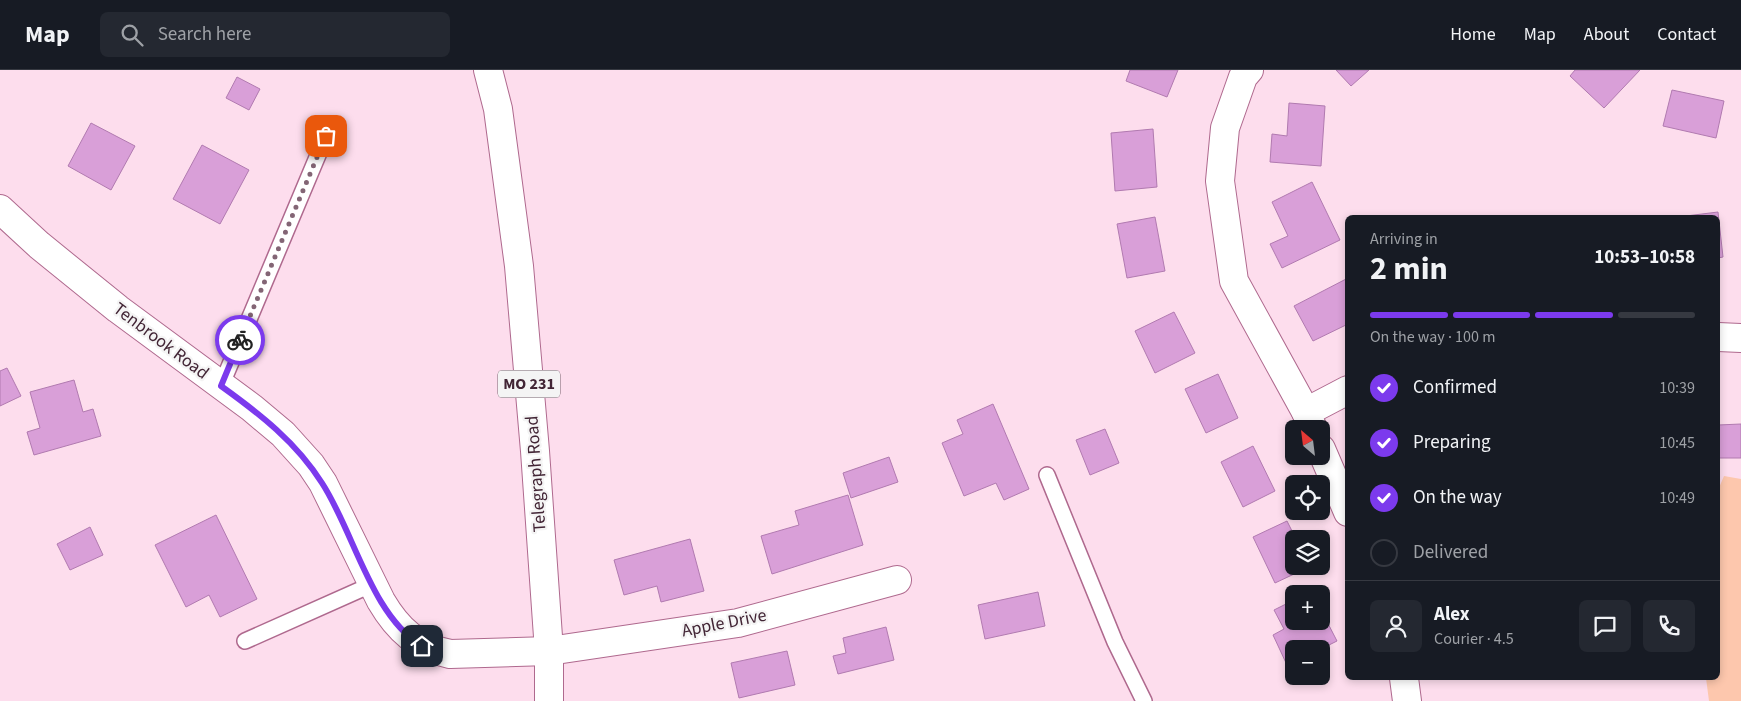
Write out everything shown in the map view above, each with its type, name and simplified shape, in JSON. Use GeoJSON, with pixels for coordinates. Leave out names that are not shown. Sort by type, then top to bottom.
{"type":"FeatureCollection","features":[{"type":"Feature","properties":{"kind":"street","name":"Telegraph Road"},"geometry":{"type":"LineString","coordinates":[[488,70],[498,110],[519,266],[535,451],[549,651],[549,701]]}},
{"type":"Feature","properties":{"kind":"street"},"geometry":{"type":"LineString","coordinates":[[1248,70],[1243,77],[1225,128],[1220,180],[1234,281],[1309,420],[1345,392]]}},
{"type":"Feature","properties":{"kind":"street","name":"Tenbrook Road"},"geometry":{"type":"LineString","coordinates":[[0,209],[39,245],[118,309],[276,427],[311,465],[334,502],[373,584],[391,618],[402,631],[422,646],[450,654],[549,651]]}},
{"type":"Feature","properties":{"kind":"street"},"geometry":{"type":"LineString","coordinates":[[1720,337],[1741,338]]}},
{"type":"Feature","properties":{"kind":"street"},"geometry":{"type":"LineString","coordinates":[[1328,465],[1345,505]]}},
{"type":"Feature","properties":{"kind":"street","name":"Apple Drive"},"geometry":{"type":"LineString","coordinates":[[549,651],[738,623],[897,580]]}},
{"type":"Feature","properties":{"kind":"street"},"geometry":{"type":"LineString","coordinates":[[1404,680],[1407,701]]}},
{"type":"Feature","properties":{"kind":"lane"},"geometry":{"type":"LineString","coordinates":[[221,386],[326,136]]}},
{"type":"Feature","properties":{"kind":"lane"},"geometry":{"type":"LineString","coordinates":[[1047,475],[1115,642],[1144,701]]}},
{"type":"Feature","properties":{"kind":"lane"},"geometry":{"type":"LineString","coordinates":[[245,641],[373,584]]}},
{"type":"Feature","properties":{"kind":"shaded area"},"geometry":{"type":"Polygon","coordinates":[[[1724,476],[1741,479],[1741,701],[1709,701],[1706,680],[1720,680],[1720,485],[1724,476]]]}},
{"type":"Feature","properties":{"kind":"building"},"geometry":{"type":"Polygon","coordinates":[[[1130,70],[1178,70],[1167,97],[1126,81],[1130,70]]]}},
{"type":"Feature","properties":{"kind":"building"},"geometry":{"type":"Polygon","coordinates":[[[1336,70],[1369,70],[1351,86],[1336,70]]]}},
{"type":"Feature","properties":{"kind":"building"},"geometry":{"type":"Polygon","coordinates":[[[1575,70],[1640,70],[1604,108],[1570,76],[1575,70]]]}},
{"type":"Feature","properties":{"kind":"building"},"geometry":{"type":"Polygon","coordinates":[[[237,77],[260,89],[249,110],[226,98],[237,77]]]}},
{"type":"Feature","properties":{"kind":"building"},"geometry":{"type":"Polygon","coordinates":[[[1672,90],[1724,101],[1716,138],[1663,126],[1672,90]]]}},
{"type":"Feature","properties":{"kind":"building"},"geometry":{"type":"Polygon","coordinates":[[[1289,103],[1325,106],[1321,166],[1270,162],[1272,134],[1287,136],[1289,103]]]}},
{"type":"Feature","properties":{"kind":"building"},"geometry":{"type":"Polygon","coordinates":[[[91,123],[135,146],[111,190],[68,166],[91,123]]]}},
{"type":"Feature","properties":{"kind":"building"},"geometry":{"type":"Polygon","coordinates":[[[1153,129],[1157,187],[1115,191],[1111,133],[1153,129]]]}},
{"type":"Feature","properties":{"kind":"building"},"geometry":{"type":"Polygon","coordinates":[[[202,145],[249,170],[220,224],[173,199],[202,145]]]}},
{"type":"Feature","properties":{"kind":"building"},"geometry":{"type":"Polygon","coordinates":[[[1312,182],[1340,240],[1282,268],[1270,244],[1288,236],[1272,202],[1312,182]]]}},
{"type":"Feature","properties":{"kind":"building"},"geometry":{"type":"Polygon","coordinates":[[[1718,212],[1718,215],[1694,215],[1718,212]]]}},
{"type":"Feature","properties":{"kind":"building"},"geometry":{"type":"Polygon","coordinates":[[[1155,217],[1165,271],[1127,278],[1117,224],[1155,217]]]}},
{"type":"Feature","properties":{"kind":"building"},"geometry":{"type":"Polygon","coordinates":[[[1720,230],[1723,257],[1720,258],[1720,230]]]}},
{"type":"Feature","properties":{"kind":"building"},"geometry":{"type":"Polygon","coordinates":[[[1345,280],[1345,325],[1313,341],[1294,306],[1345,280]]]}},
{"type":"Feature","properties":{"kind":"building"},"geometry":{"type":"Polygon","coordinates":[[[1174,312],[1195,353],[1155,373],[1135,331],[1174,312]]]}},
{"type":"Feature","properties":{"kind":"building"},"geometry":{"type":"Polygon","coordinates":[[[7,368],[21,396],[0,406],[0,371],[7,368]]]}},
{"type":"Feature","properties":{"kind":"building"},"geometry":{"type":"Polygon","coordinates":[[[1218,374],[1238,418],[1206,433],[1185,389],[1218,374]]]}},
{"type":"Feature","properties":{"kind":"building"},"geometry":{"type":"Polygon","coordinates":[[[74,380],[83,412],[93,409],[101,436],[34,455],[27,432],[40,428],[30,392],[74,380]]]}},
{"type":"Feature","properties":{"kind":"building"},"geometry":{"type":"Polygon","coordinates":[[[993,404],[1029,489],[1004,500],[996,483],[964,496],[942,443],[963,434],[957,420],[993,404]]]}},
{"type":"Feature","properties":{"kind":"building"},"geometry":{"type":"Polygon","coordinates":[[[1741,424],[1741,458],[1720,458],[1720,425],[1741,424]]]}},
{"type":"Feature","properties":{"kind":"building"},"geometry":{"type":"Polygon","coordinates":[[[1105,429],[1119,463],[1090,475],[1076,440],[1105,429]]]}},
{"type":"Feature","properties":{"kind":"building"},"geometry":{"type":"Polygon","coordinates":[[[1253,446],[1275,491],[1243,507],[1221,462],[1253,446]]]}},
{"type":"Feature","properties":{"kind":"building"},"geometry":{"type":"Polygon","coordinates":[[[889,457],[898,482],[851,498],[843,473],[889,457]]]}},
{"type":"Feature","properties":{"kind":"building"},"geometry":{"type":"Polygon","coordinates":[[[848,495],[863,545],[772,574],[761,536],[799,525],[795,511],[848,495]]]}},
{"type":"Feature","properties":{"kind":"building"},"geometry":{"type":"Polygon","coordinates":[[[216,515],[257,599],[220,617],[209,595],[186,607],[155,545],[216,515]]]}},
{"type":"Feature","properties":{"kind":"building"},"geometry":{"type":"Polygon","coordinates":[[[1287,521],[1292,530],[1285,530],[1285,575],[1292,575],[1275,583],[1253,537],[1287,521]]]}},
{"type":"Feature","properties":{"kind":"building"},"geometry":{"type":"Polygon","coordinates":[[[90,527],[103,555],[70,570],[57,544],[90,527]]]}},
{"type":"Feature","properties":{"kind":"building"},"geometry":{"type":"Polygon","coordinates":[[[690,539],[704,591],[661,602],[657,586],[624,595],[614,560],[690,539]]]}},
{"type":"Feature","properties":{"kind":"building"},"geometry":{"type":"Polygon","coordinates":[[[1038,592],[1045,626],[985,639],[978,605],[1038,592]]]}},
{"type":"Feature","properties":{"kind":"building"},"geometry":{"type":"Polygon","coordinates":[[[1285,604],[1285,630],[1330,630],[1330,627],[1337,641],[1330,644],[1330,640],[1285,640],[1285,661],[1273,635],[1284,629],[1274,610],[1285,604]]]}},
{"type":"Feature","properties":{"kind":"building"},"geometry":{"type":"Polygon","coordinates":[[[886,627],[894,660],[838,674],[833,656],[846,653],[843,638],[886,627]]]}},
{"type":"Feature","properties":{"kind":"building"},"geometry":{"type":"Polygon","coordinates":[[[787,651],[795,685],[739,698],[731,663],[787,651]]]}},
{"type":"Feature","properties":{"kind":"way so far"},"geometry":{"type":"LineString","coordinates":[[240,340],[326,136]]}},
{"type":"Feature","properties":{"kind":"route"},"geometry":{"type":"LineString","coordinates":[[240,340],[221,386],[252,408],[283,434],[311,465],[334,502],[391,618],[402,631],[422,646]]}}]}
